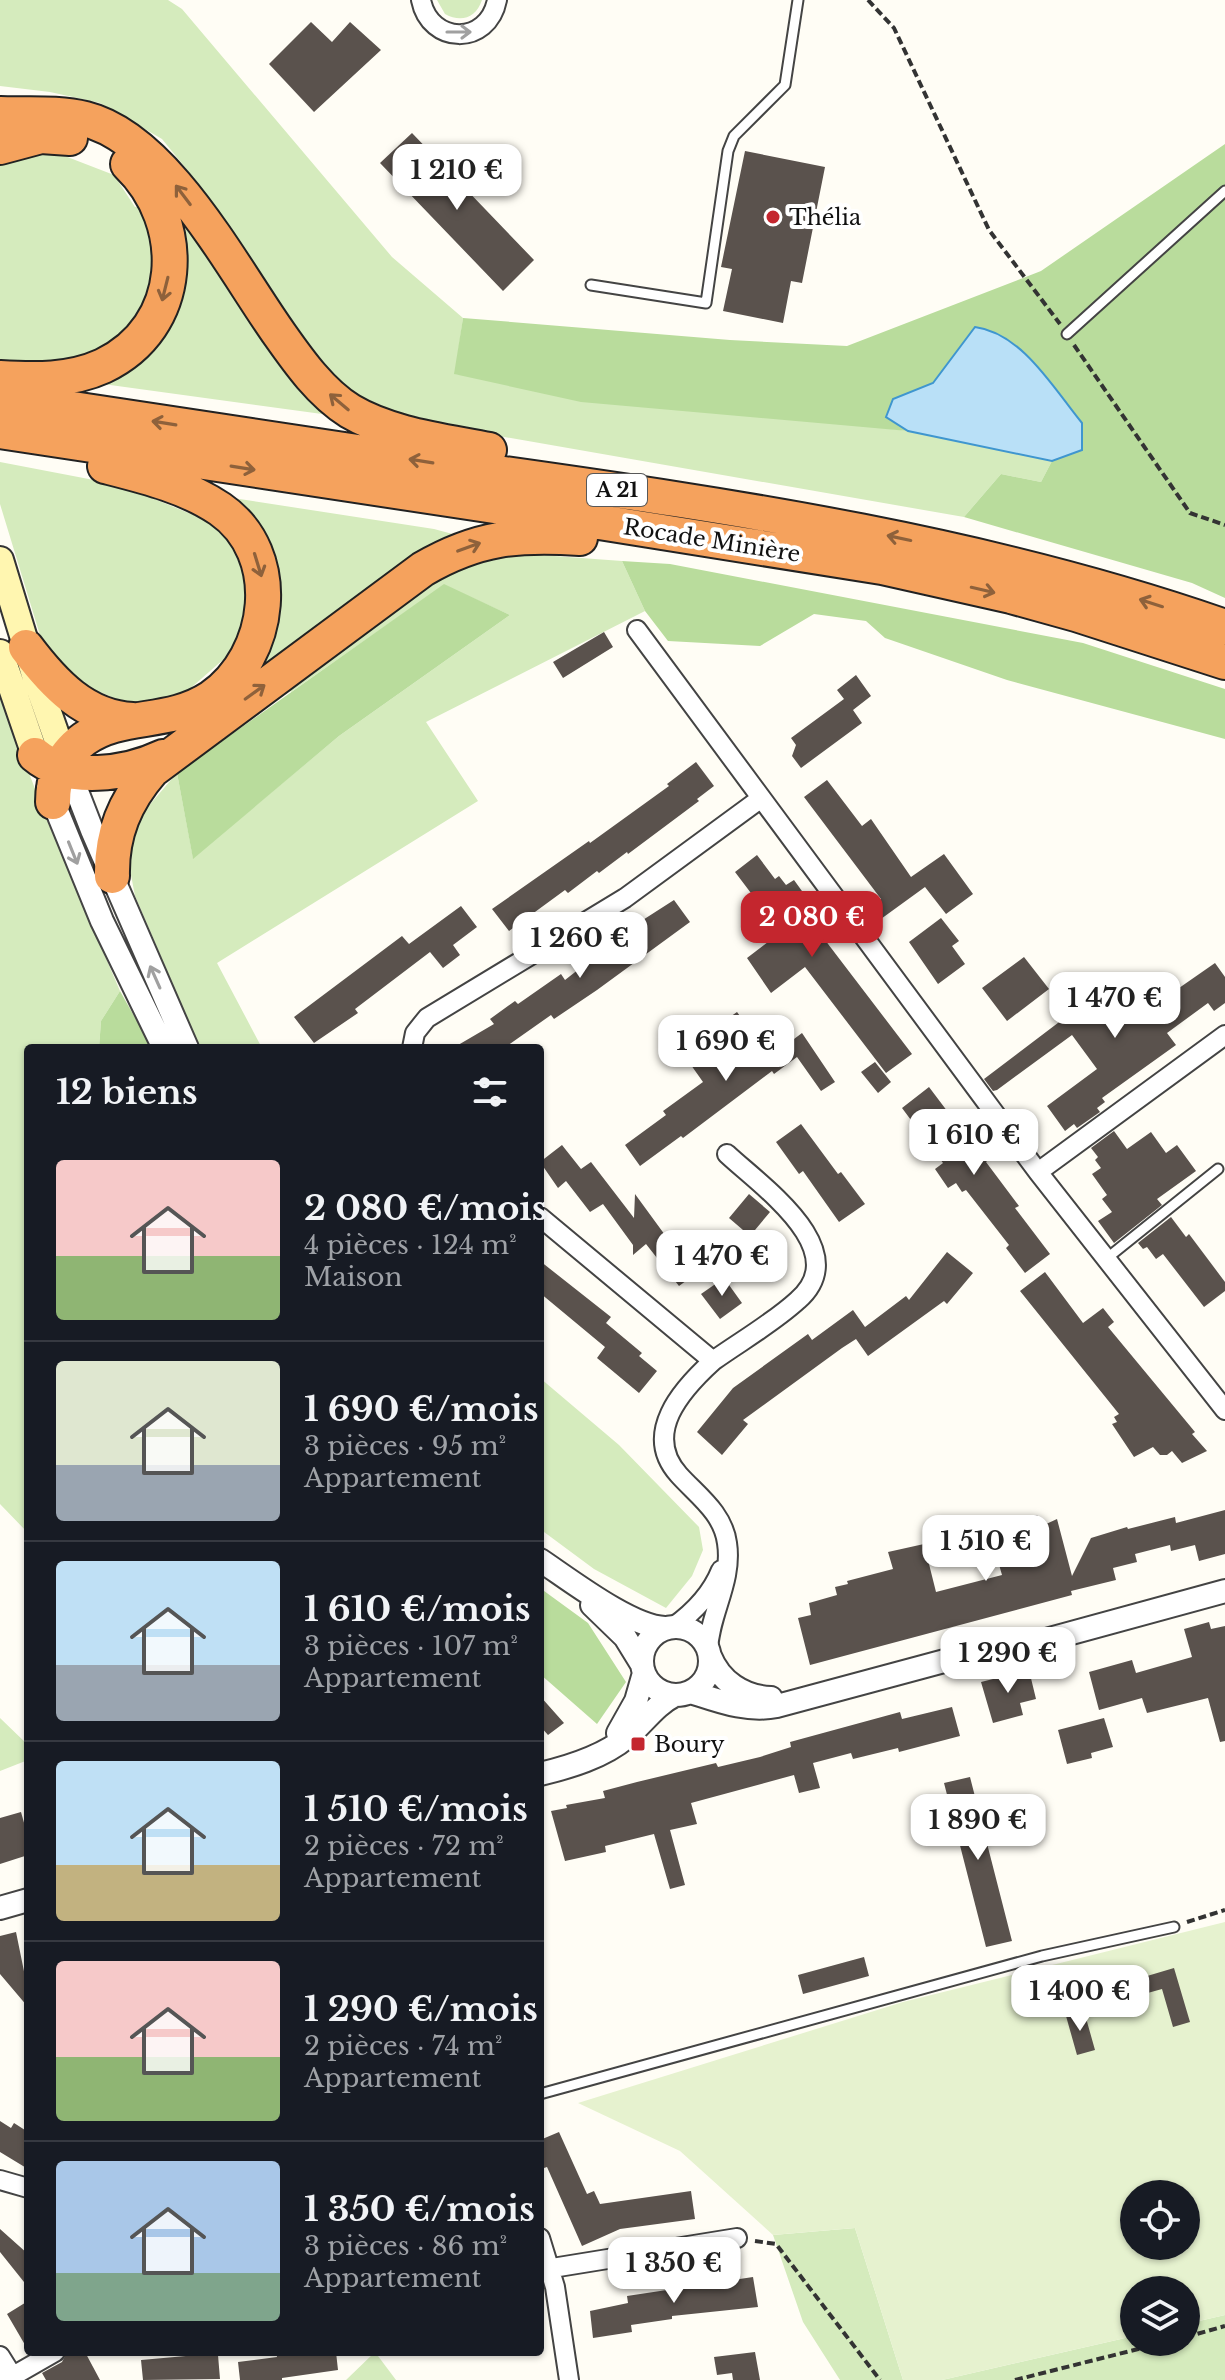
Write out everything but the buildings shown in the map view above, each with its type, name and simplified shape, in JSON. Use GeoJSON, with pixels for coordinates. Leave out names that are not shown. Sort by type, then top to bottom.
{"type":"FeatureCollection","features":[{"type":"Feature","properties":{"kind":"highway"},"geometry":{"type":"LineString","coordinates":[[0,114],[84,118],[102,124],[133,142],[161,167],[190,204],[297,360],[350,411],[396,429],[549,464],[660,496]]}},
{"type":"Feature","properties":{"kind":"highway"},"geometry":{"type":"LineString","coordinates":[[0,147],[26,138],[61,136],[95,144],[113,153],[145,180],[168,233],[170,251],[169,277],[161,306],[144,334],[121,356],[91,371],[69,377],[28,380],[0,378]]}},
{"type":"Feature","properties":{"kind":"highway","name":"Rocade Minière"},"geometry":{"type":"LineString","coordinates":[[0,398],[660,496],[838,526],[974,554],[1104,588],[1225,627]]}},
{"type":"Feature","properties":{"kind":"highway"},"geometry":{"type":"LineString","coordinates":[[0,433],[54,453],[145,477],[187,492],[221,509],[233,520],[250,545],[260,570],[264,602],[258,634],[234,677],[211,698],[184,712],[119,723],[95,732],[57,763],[53,802]]}},
{"type":"Feature","properties":{"kind":"highway","name":"Rocade Minière"},"geometry":{"type":"LineString","coordinates":[[0,433],[882,567],[1011,596],[1172,643],[1225,662]]}},
{"type":"Feature","properties":{"kind":"highway"},"geometry":{"type":"LineString","coordinates":[[112,876],[113,845],[126,807],[146,777],[174,751],[423,569],[477,543],[529,536],[689,549],[796,553]]}},
{"type":"Feature","properties":{"kind":"highway"},"geometry":{"type":"LineString","coordinates":[[13,650],[83,705],[108,715],[145,720]]}},
{"type":"Feature","properties":{"kind":"highway"},"geometry":{"type":"LineString","coordinates":[[57,763],[104,772],[137,767],[174,751]]}},
{"type":"Feature","properties":{"kind":"main road"},"geometry":{"type":"LineString","coordinates":[[0,560],[13,650],[57,763]]}},
{"type":"Feature","properties":{"kind":"street"},"geometry":{"type":"LineString","coordinates":[[421,0],[424,11],[434,25],[459,34],[484,26],[495,12],[497,0]]}},
{"type":"Feature","properties":{"kind":"street"},"geometry":{"type":"LineString","coordinates":[[637,630],[1038,1172],[1225,1410]]}},
{"type":"Feature","properties":{"kind":"street"},"geometry":{"type":"LineString","coordinates":[[57,763],[112,876],[185,1044]]}},
{"type":"Feature","properties":{"kind":"street"},"geometry":{"type":"LineString","coordinates":[[413,1044],[415,1033],[427,1018],[625,898],[760,799]]}},
{"type":"Feature","properties":{"kind":"street"},"geometry":{"type":"LineString","coordinates":[[53,802],[102,921],[162,1044]]}},
{"type":"Feature","properties":{"kind":"street"},"geometry":{"type":"LineString","coordinates":[[1038,1172],[1225,1035]]}},
{"type":"Feature","properties":{"kind":"street"},"geometry":{"type":"LineString","coordinates":[[544,1773],[575,1765],[594,1756],[629,1735],[650,1713],[706,1677],[711,1628],[725,1586],[727,1544],[720,1521],[670,1463],[664,1443],[666,1421],[687,1387],[713,1361],[799,1300],[811,1283],[816,1263],[812,1243],[800,1222],[727,1154]]}},
{"type":"Feature","properties":{"kind":"street"},"geometry":{"type":"LineString","coordinates":[[544,1220],[713,1361]]}},
{"type":"Feature","properties":{"kind":"street"},"geometry":{"type":"LineString","coordinates":[[594,1756],[612,1740],[631,1713],[644,1648],[649,1640],[695,1611],[713,1587],[727,1544]]}},
{"type":"Feature","properties":{"kind":"street"},"geometry":{"type":"LineString","coordinates":[[544,1562],[651,1627],[683,1628],[697,1634],[724,1679],[749,1694],[771,1698],[810,1696]]}},
{"type":"Feature","properties":{"kind":"street"},"geometry":{"type":"LineString","coordinates":[[544,1563],[631,1645],[656,1689],[758,1708],[777,1706],[963,1656],[1013,1649],[1225,1591]]}},
{"type":"Feature","properties":{"kind":"street"},"geometry":{"type":"LineString","coordinates":[[0,1908],[24,1901]]}},
{"type":"Feature","properties":{"kind":"street"},"geometry":{"type":"LineString","coordinates":[[0,2180],[24,2187]]}},
{"type":"Feature","properties":{"kind":"street"},"geometry":{"type":"LineString","coordinates":[[569,2380],[545,2269],[737,2238]]}},
{"type":"Feature","properties":{"kind":"street"},"geometry":{"type":"LineString","coordinates":[[0,2356],[11,2379],[48,2356]]}},
{"type":"Feature","properties":{"kind":"lane"},"geometry":{"type":"LineString","coordinates":[[591,285],[706,303],[728,151],[734,136],[785,85],[798,0]]}},
{"type":"Feature","properties":{"kind":"lane"},"geometry":{"type":"LineString","coordinates":[[1067,334],[1225,191]]}},
{"type":"Feature","properties":{"kind":"lane"},"geometry":{"type":"LineString","coordinates":[[1106,1259],[1218,1169]]}},
{"type":"Feature","properties":{"kind":"lane"},"geometry":{"type":"LineString","coordinates":[[544,2093],[1042,1956],[1174,1927]]}},
{"type":"Feature","properties":{"kind":"path"},"geometry":{"type":"LineString","coordinates":[[868,0],[894,28],[989,230],[1067,334],[1190,513],[1225,525]]}},
{"type":"Feature","properties":{"kind":"path"},"geometry":{"type":"LineString","coordinates":[[1174,1927],[1225,1910]]}},
{"type":"Feature","properties":{"kind":"path"},"geometry":{"type":"LineString","coordinates":[[737,2238],[776,2244],[880,2380]]}},
{"type":"Feature","properties":{"kind":"path"},"geometry":{"type":"LineString","coordinates":[[1200,2333],[1225,2326]]}},
{"type":"Feature","properties":{"kind":"path"},"geometry":{"type":"LineString","coordinates":[[1015,2380],[1120,2354]]}},
{"type":"Feature","properties":{"kind":"green space"},"geometry":{"type":"Polygon","coordinates":[[[0,0],[168,0],[182,9],[392,257],[463,318],[455,374],[908,431],[1052,461],[1041,482],[1001,474],[964,517],[430,424],[364,401],[322,414],[103,384],[74,359],[0,364],[0,164],[24,155],[57,153],[114,175],[135,207],[176,204],[201,187],[162,139],[100,103],[50,92],[0,86],[0,0]]]}},
{"type":"Feature","properties":{"kind":"green space"},"geometry":{"type":"Polygon","coordinates":[[[437,0],[482,0],[472,15],[457,18],[445,14],[437,0]]]}},
{"type":"Feature","properties":{"kind":"green space"},"geometry":{"type":"Polygon","coordinates":[[[1225,144],[1225,598],[1192,583],[964,517],[1001,474],[1041,482],[1052,461],[1082,450],[975,328],[933,383],[893,399],[886,417],[908,431],[581,402],[454,374],[463,318],[730,340],[847,346],[1041,271],[1225,144]]]}},
{"type":"Feature","properties":{"kind":"green space"},"geometry":{"type":"Polygon","coordinates":[[[0,462],[120,485],[196,516],[233,498],[434,529],[527,554],[622,561],[645,611],[426,722],[478,801],[217,963],[260,1044],[198,1044],[135,896],[127,854],[133,824],[177,773],[193,858],[339,736],[510,615],[444,585],[291,692],[272,666],[233,651],[185,693],[131,705],[85,686],[43,645],[0,504],[0,462]]]}},
{"type":"Feature","properties":{"kind":"green space"},"geometry":{"type":"Polygon","coordinates":[[[622,561],[670,564],[1083,643],[1225,689],[1225,739],[1007,680],[885,638],[866,621],[814,614],[760,646],[668,641],[645,611],[622,561]]]}},
{"type":"Feature","properties":{"kind":"green space"},"geometry":{"type":"Polygon","coordinates":[[[444,584],[510,615],[339,736],[193,859],[177,773],[444,584]]]}},
{"type":"Feature","properties":{"kind":"green space"},"geometry":{"type":"Polygon","coordinates":[[[0,698],[49,825],[120,991],[101,1021],[99,1044],[24,1044],[24,1529],[0,1504],[0,698]]]}},
{"type":"Feature","properties":{"kind":"green space"},"geometry":{"type":"Polygon","coordinates":[[[120,991],[150,1044],[99,1044],[101,1021],[120,991]]]}},
{"type":"Feature","properties":{"kind":"green space"},"geometry":{"type":"Polygon","coordinates":[[[544,1381],[619,1445],[699,1527],[703,1550],[692,1576],[666,1608],[594,1569],[544,1532],[544,1381]]]}},
{"type":"Feature","properties":{"kind":"green space"},"geometry":{"type":"Polygon","coordinates":[[[544,1591],[588,1623],[626,1682],[597,1724],[544,1678],[544,1591]]]}},
{"type":"Feature","properties":{"kind":"green space"},"geometry":{"type":"Polygon","coordinates":[[[0,1718],[24,1741],[24,1762],[0,1771],[0,1718]]]}},
{"type":"Feature","properties":{"kind":"green space"},"geometry":{"type":"Polygon","coordinates":[[[1225,1922],[1225,2315],[1200,2321],[1200,2276],[1120,2276],[1120,2339],[942,2380],[903,2380],[855,2228],[773,2235],[680,2151],[578,2103],[903,2002],[1225,1922]]]}},
{"type":"Feature","properties":{"kind":"green space"},"geometry":{"type":"Polygon","coordinates":[[[855,2228],[903,2380],[840,2380],[803,2322],[773,2235],[855,2228]]]}},
{"type":"Feature","properties":{"kind":"green space"},"geometry":{"type":"Polygon","coordinates":[[[1225,2315],[1225,2380],[942,2380],[1120,2339],[1120,2356],[1200,2356],[1200,2321],[1225,2315]]]}},
{"type":"Feature","properties":{"kind":"green space"},"geometry":{"type":"Polygon","coordinates":[[[371,2356],[378,2356],[396,2380],[346,2380],[371,2356]]]}},
{"type":"Feature","properties":{"kind":"water"},"geometry":{"type":"Polygon","coordinates":[[[975,327],[992,331],[1008,340],[1036,364],[1082,423],[1082,450],[1052,461],[908,431],[886,417],[893,399],[933,383],[975,327]]]}},
{"type":"Feature","properties":{"kind":"place","name":"Thélia"},"geometry":{"type":"Point","coordinates":[773,217]}},
{"type":"Feature","properties":{"kind":"place","name":"Boury"},"geometry":{"type":"Point","coordinates":[638,1744]}}]}
